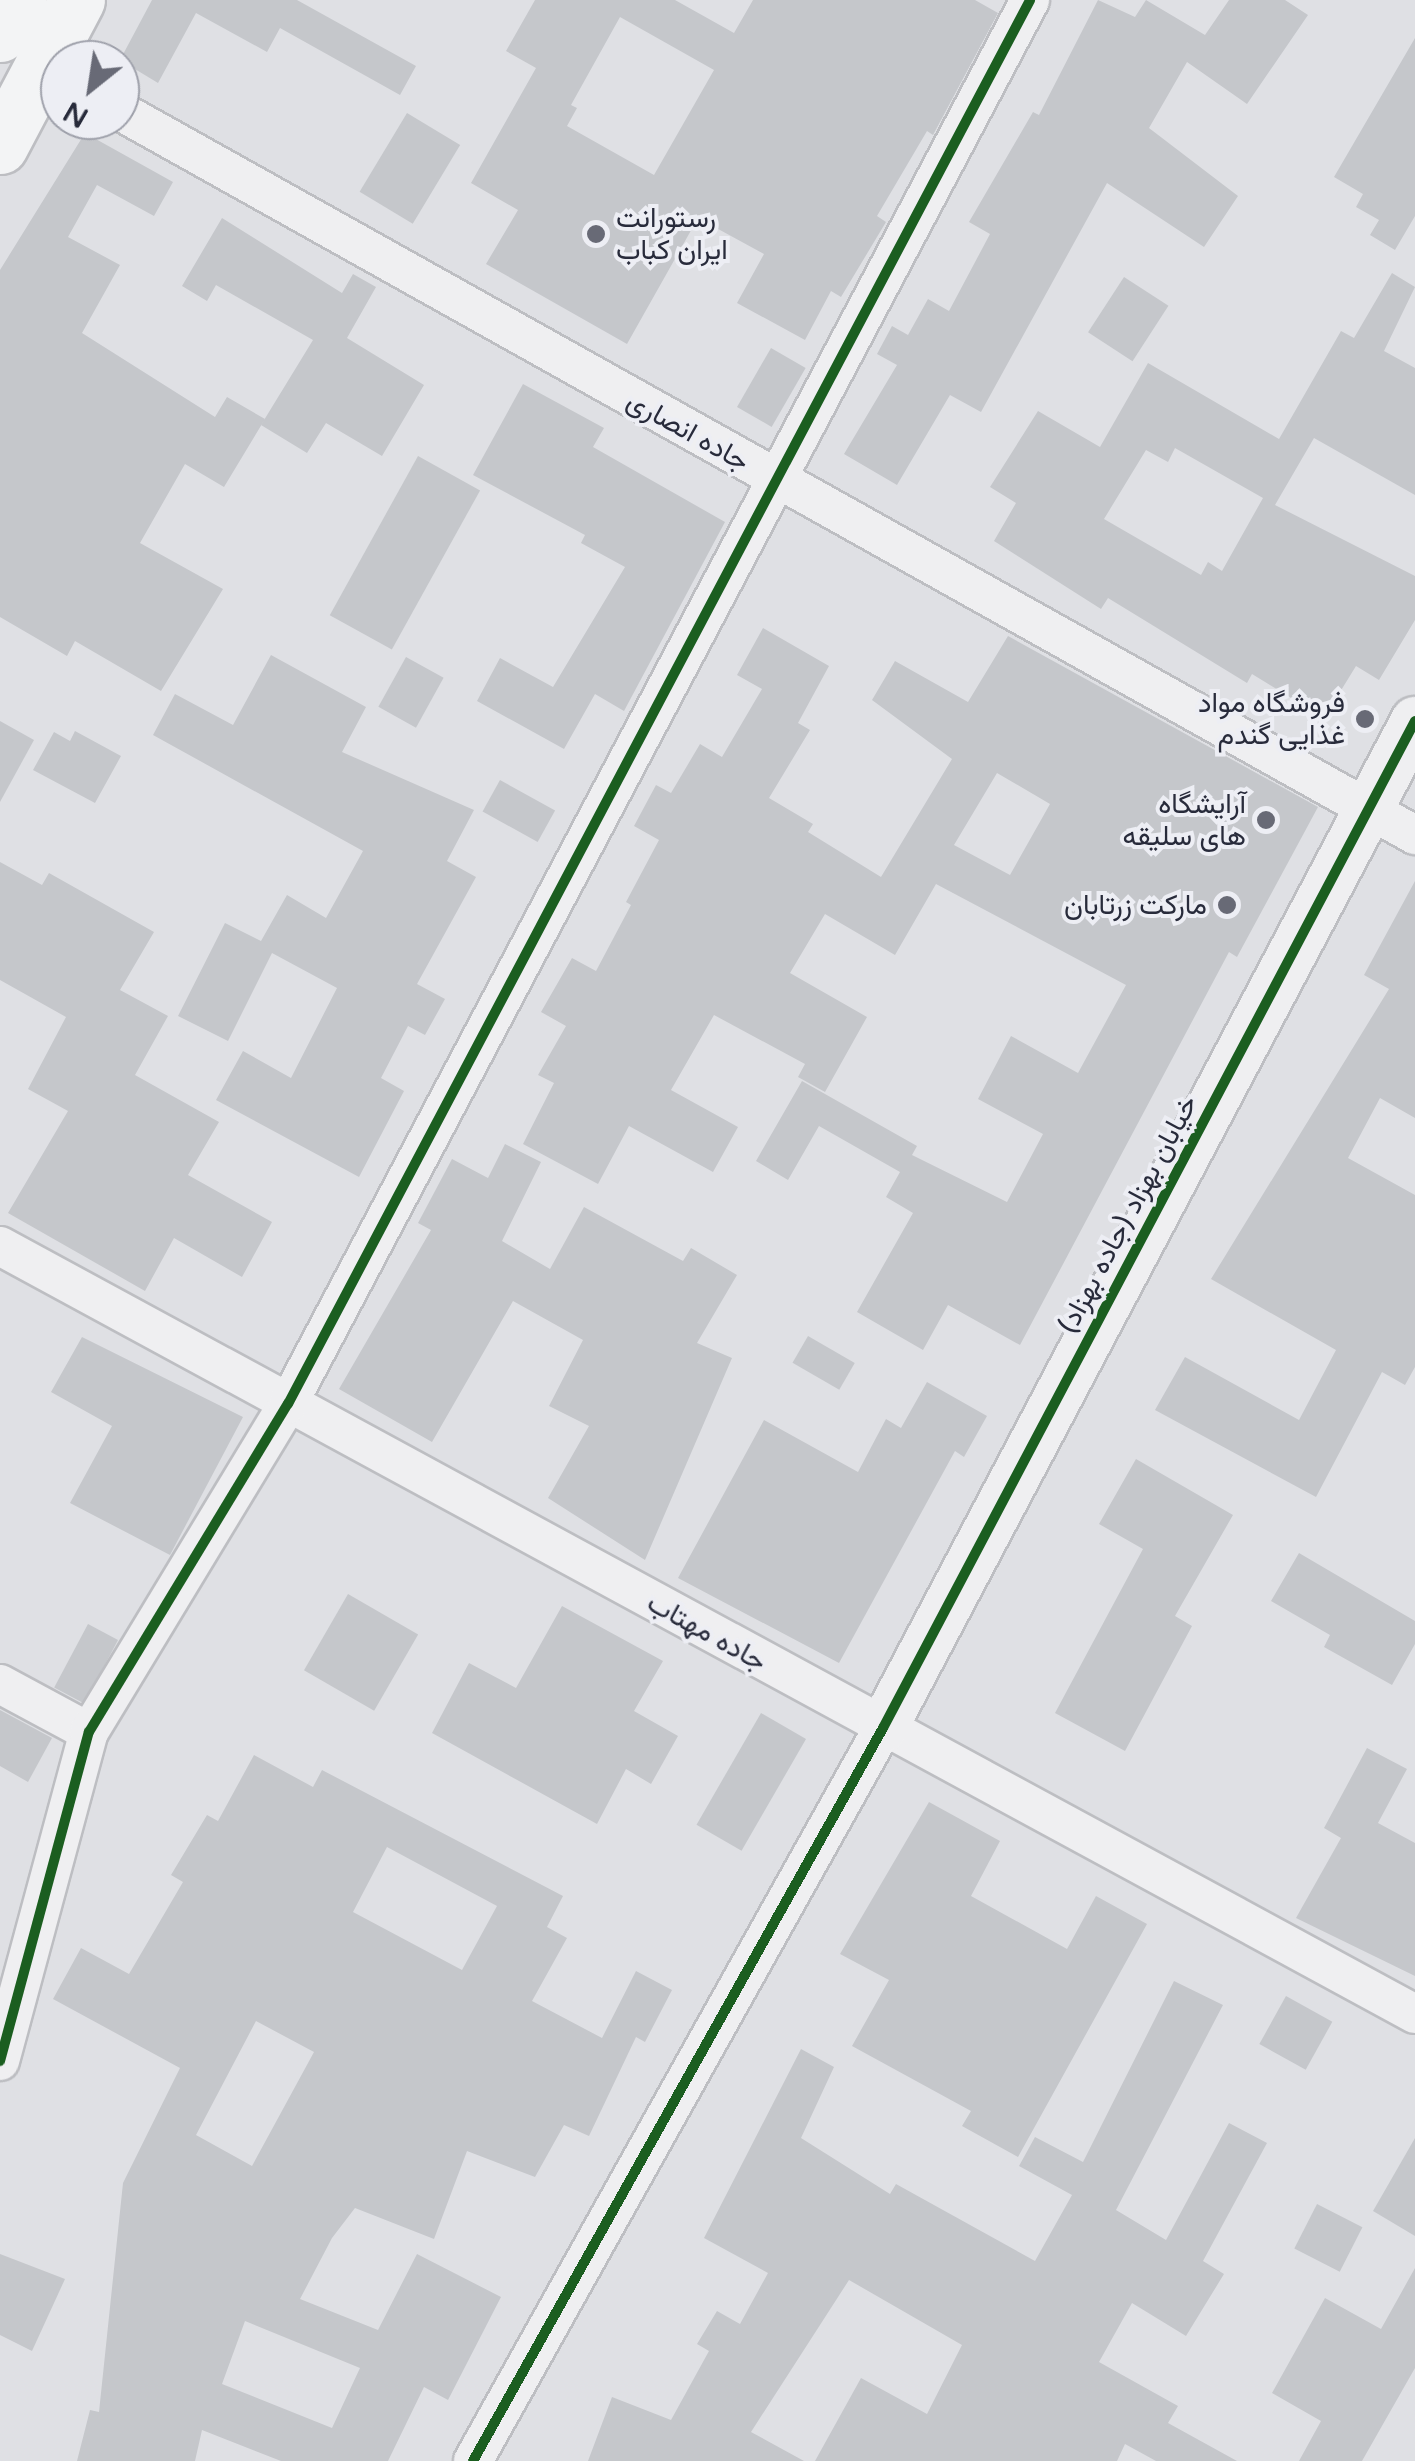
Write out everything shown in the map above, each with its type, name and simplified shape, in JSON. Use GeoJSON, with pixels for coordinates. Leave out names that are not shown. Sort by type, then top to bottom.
{"type":"FeatureCollection","features":[{"type":"Feature","properties":{"kind":"main road"},"geometry":{"type":"LineString","coordinates":[[0,146],[25,56],[19,0]]}},
{"type":"Feature","properties":{"kind":"main road"},"geometry":{"type":"LineString","coordinates":[[25,56],[78,0]]}},
{"type":"Feature","properties":{"kind":"street"},"geometry":{"type":"LineString","coordinates":[[0,2060],[88,1732],[288,1404],[771,478],[1030,0]]}},
{"type":"Feature","properties":{"kind":"street","name":"جاده انصاری"},"geometry":{"type":"LineString","coordinates":[[140,122],[1415,835]]}},
{"type":"Feature","properties":{"kind":"street","name":"خیابان بهزاد (جاده بهزاد)"},"geometry":{"type":"LineString","coordinates":[[883,1728],[1415,722]]}},
{"type":"Feature","properties":{"kind":"street","name":"جاده مهتاب"},"geometry":{"type":"LineString","coordinates":[[0,1246],[1415,2014]]}},
{"type":"Feature","properties":{"kind":"street"},"geometry":{"type":"LineString","coordinates":[[0,1684],[88,1732]]}},
{"type":"Feature","properties":{"kind":"street"},"geometry":{"type":"LineString","coordinates":[[473,2461],[883,1728]]}},
{"type":"Feature","properties":{"kind":"building"},"geometry":{"type":"Polygon","coordinates":[[[152,0],[297,0],[416,66],[400,95],[280,28],[267,52],[196,13],[158,83],[140,72],[140,40],[131,40],[152,0]]]}},
{"type":"Feature","properties":{"kind":"building"},"geometry":{"type":"Polygon","coordinates":[[[535,0],[675,0],[734,33],[753,0],[975,0],[998,13],[933,135],[927,131],[877,216],[886,222],[841,297],[831,291],[805,340],[737,303],[764,254],[698,218],[627,344],[486,264],[518,210],[471,183],[536,68],[506,51],[535,0]],[[620,17],[571,105],[577,108],[567,126],[654,175],[714,70],[620,17]]]}},
{"type":"Feature","properties":{"kind":"building"},"geometry":{"type":"Polygon","coordinates":[[[1098,0],[1135,17],[1146,0],[1205,35],[1229,0],[1285,0],[1308,15],[1247,104],[1187,62],[1149,128],[1238,196],[1204,247],[1107,183],[981,412],[950,395],[897,485],[844,454],[897,365],[877,354],[892,326],[908,335],[928,299],[949,311],[990,234],[969,222],[1033,112],[1039,115],[1098,0]]]}},
{"type":"Feature","properties":{"kind":"building"},"geometry":{"type":"Polygon","coordinates":[[[1415,38],[1415,216],[1395,250],[1370,235],[1379,220],[1356,207],[1363,194],[1334,177],[1415,38]]]}},
{"type":"Feature","properties":{"kind":"building"},"geometry":{"type":"Polygon","coordinates":[[[407,113],[460,145],[413,224],[360,192],[407,113]]]}},
{"type":"Feature","properties":{"kind":"building"},"geometry":{"type":"Polygon","coordinates":[[[81,140],[98,140],[173,182],[154,216],[97,185],[68,237],[120,265],[82,333],[215,417],[227,397],[265,419],[224,487],[185,464],[140,543],[223,589],[161,691],[75,641],[67,656],[0,617],[0,270],[81,140]]]}},
{"type":"Feature","properties":{"kind":"building"},"geometry":{"type":"Polygon","coordinates":[[[222,218],[342,293],[353,274],[376,287],[347,338],[424,385],[382,456],[326,423],[307,453],[261,425],[313,340],[216,285],[207,301],[182,286],[222,218]]]}},
{"type":"Feature","properties":{"kind":"building"},"geometry":{"type":"Polygon","coordinates":[[[1392,273],[1415,287],[1384,351],[1415,368],[1415,495],[1314,438],[1275,505],[1415,576],[1415,620],[1379,680],[1356,666],[1324,718],[1252,674],[1247,683],[1108,598],[1101,609],[994,541],[1016,503],[990,487],[1038,411],[1100,447],[1148,363],[1279,439],[1341,331],[1354,338],[1392,273]],[[1175,448],[1168,462],[1146,450],[1104,519],[1201,575],[1208,562],[1222,571],[1263,498],[1175,448]]]}},
{"type":"Feature","properties":{"kind":"building"},"geometry":{"type":"Polygon","coordinates":[[[1124,277],[1168,306],[1133,361],[1088,332],[1124,277]]]}},
{"type":"Feature","properties":{"kind":"building"},"geometry":{"type":"Polygon","coordinates":[[[771,348],[806,368],[772,427],[737,407],[771,348]]]}},
{"type":"Feature","properties":{"kind":"building"},"geometry":{"type":"Polygon","coordinates":[[[523,384],[604,428],[593,447],[725,522],[624,711],[595,694],[564,749],[477,701],[500,658],[553,687],[625,567],[581,543],[585,535],[473,475],[523,384]]]}},
{"type":"Feature","properties":{"kind":"building"},"geometry":{"type":"Polygon","coordinates":[[[418,456],[480,490],[392,650],[330,615],[418,456]]]}},
{"type":"Feature","properties":{"kind":"building"},"geometry":{"type":"Polygon","coordinates":[[[763,628],[829,666],[798,723],[810,730],[769,798],[813,824],[808,832],[881,877],[952,759],[872,700],[895,661],[968,702],[1008,636],[1318,807],[1237,957],[1229,952],[1020,1345],[948,1305],[923,1350],[857,1312],[913,1213],[886,1197],[900,1172],[819,1126],[788,1180],[756,1161],[802,1081],[917,1146],[912,1155],[1007,1202],[1043,1134],[978,1099],[1011,1036],[1078,1073],[1126,985],[936,884],[895,955],[825,914],[790,973],[867,1017],[825,1092],[798,1077],[805,1064],[714,1015],[671,1090],[738,1127],[713,1172],[629,1126],[598,1184],[523,1144],[554,1083],[538,1075],[566,1026],[541,1012],[572,958],[596,971],[631,905],[626,902],[659,840],[634,826],[656,785],[671,793],[700,744],[722,757],[762,689],[737,675],[763,628]],[[997,773],[954,845],[1010,875],[1050,804],[997,773]]]}},
{"type":"Feature","properties":{"kind":"building"},"geometry":{"type":"Polygon","coordinates":[[[271,655],[366,707],[342,752],[474,810],[447,861],[476,877],[417,984],[445,999],[425,1035],[408,1026],[381,1078],[404,1091],[359,1177],[216,1100],[243,1051],[291,1078],[337,988],[272,953],[228,1041],[178,1016],[225,923],[261,941],[287,895],[326,918],[363,851],[153,735],[175,694],[233,725],[271,655]]]}},
{"type":"Feature","properties":{"kind":"building"},"geometry":{"type":"Polygon","coordinates":[[[406,657],[444,678],[416,728],[378,707],[406,657]]]}},
{"type":"Feature","properties":{"kind":"building"},"geometry":{"type":"Polygon","coordinates":[[[0,721],[34,740],[0,802],[0,721]]]}},
{"type":"Feature","properties":{"kind":"building"},"geometry":{"type":"Polygon","coordinates":[[[75,731],[121,756],[95,803],[33,770],[54,732],[70,741],[75,731]]]}},
{"type":"Feature","properties":{"kind":"building"},"geometry":{"type":"Polygon","coordinates":[[[500,780],[555,811],[538,842],[483,811],[500,780]]]}},
{"type":"Feature","properties":{"kind":"building"},"geometry":{"type":"Polygon","coordinates":[[[0,862],[42,885],[49,873],[154,932],[120,990],[168,1016],[135,1075],[219,1122],[188,1175],[272,1222],[242,1277],[174,1238],[145,1291],[8,1213],[68,1111],[28,1089],[66,1017],[0,980],[0,862]]]}},
{"type":"Feature","properties":{"kind":"building"},"geometry":{"type":"Polygon","coordinates":[[[1415,881],[1415,1118],[1380,1098],[1348,1158],[1415,1195],[1415,1367],[1405,1385],[1382,1372],[1316,1497],[1155,1410],[1185,1357],[1299,1420],[1336,1350],[1211,1279],[1389,989],[1364,975],[1415,881]]]}},
{"type":"Feature","properties":{"kind":"building"},"geometry":{"type":"Polygon","coordinates":[[[505,1144],[541,1162],[502,1241],[550,1269],[584,1207],[683,1261],[691,1248],[737,1275],[697,1343],[732,1358],[645,1560],[548,1498],[589,1426],[549,1406],[583,1340],[513,1301],[432,1442],[339,1389],[431,1230],[418,1223],[452,1159],[488,1178],[505,1144]]]}},
{"type":"Feature","properties":{"kind":"building"},"geometry":{"type":"Polygon","coordinates":[[[808,1336],[855,1363],[839,1390],[792,1363],[808,1336]]]}},
{"type":"Feature","properties":{"kind":"building"},"geometry":{"type":"Polygon","coordinates":[[[82,1337],[243,1417],[170,1555],[70,1503],[112,1426],[51,1392],[82,1337]]]}},
{"type":"Feature","properties":{"kind":"building"},"geometry":{"type":"Polygon","coordinates":[[[927,1382],[987,1416],[964,1457],[955,1451],[839,1663],[678,1578],[764,1420],[858,1472],[886,1419],[901,1428],[927,1382]]]}},
{"type":"Feature","properties":{"kind":"building"},"geometry":{"type":"Polygon","coordinates":[[[1136,1459],[1233,1515],[1175,1616],[1192,1626],[1125,1751],[1055,1713],[1143,1549],[1099,1524],[1136,1459]]]}},
{"type":"Feature","properties":{"kind":"building"},"geometry":{"type":"Polygon","coordinates":[[[1299,1553],[1415,1621],[1415,1644],[1392,1685],[1324,1647],[1330,1635],[1271,1601],[1299,1553]]]}},
{"type":"Feature","properties":{"kind":"building"},"geometry":{"type":"Polygon","coordinates":[[[348,1594],[418,1634],[374,1711],[304,1670],[348,1594]]]}},
{"type":"Feature","properties":{"kind":"building"},"geometry":{"type":"Polygon","coordinates":[[[562,1606],[663,1661],[634,1711],[678,1736],[651,1784],[626,1769],[597,1824],[432,1733],[469,1663],[516,1688],[562,1606]]]}},
{"type":"Feature","properties":{"kind":"building"},"geometry":{"type":"Polygon","coordinates":[[[88,1624],[118,1640],[84,1704],[54,1688],[88,1624]]]}},
{"type":"Feature","properties":{"kind":"building"},"geometry":{"type":"Polygon","coordinates":[[[0,1710],[52,1738],[28,1782],[0,1766],[0,1710]]]}},
{"type":"Feature","properties":{"kind":"building"},"geometry":{"type":"Polygon","coordinates":[[[761,1713],[806,1739],[742,1851],[696,1825],[761,1713]]]}},
{"type":"Feature","properties":{"kind":"building"},"geometry":{"type":"Polygon","coordinates":[[[1367,1748],[1407,1769],[1378,1823],[1415,1843],[1415,1976],[1296,1918],[1341,1838],[1324,1828],[1367,1748]]]}},
{"type":"Feature","properties":{"kind":"building"},"geometry":{"type":"Polygon","coordinates":[[[254,1755],[313,1787],[322,1770],[563,1896],[547,1927],[567,1938],[532,2001],[602,2038],[636,1971],[672,1990],[645,2042],[636,2037],[589,2136],[564,2125],[535,2177],[467,2151],[434,2239],[355,2208],[332,2238],[300,2299],[378,2330],[417,2254],[501,2297],[448,2400],[424,2387],[388,2461],[281,2461],[202,2430],[195,2461],[77,2461],[90,2410],[99,2412],[123,2183],[180,2068],[53,1999],[81,1948],[129,1974],[183,1882],[171,1875],[207,1815],[218,1821],[254,1755]],[[387,1847],[353,1912],[462,1970],[497,1906],[387,1847]],[[256,2021],[196,2135],[252,2166],[314,2052],[256,2021]],[[245,2321],[222,2384],[332,2428],[360,2368],[245,2321]]]}},
{"type":"Feature","properties":{"kind":"building"},"geometry":{"type":"Polygon","coordinates":[[[929,1802],[1000,1841],[971,1896],[1067,1949],[1096,1896],[1147,1924],[1018,2157],[962,2126],[971,2111],[852,2046],[889,1980],[840,1954],[929,1802]]]}},
{"type":"Feature","properties":{"kind":"building"},"geometry":{"type":"Polygon","coordinates":[[[1174,1981],[1223,2005],[1116,2210],[1166,2240],[1229,2123],[1267,2143],[1203,2261],[1224,2274],[1186,2336],[1132,2303],[1099,2362],[1178,2406],[1168,2423],[1237,2461],[1156,2461],[1125,2444],[1117,2461],[815,2461],[861,2378],[927,2414],[962,2345],[849,2280],[751,2432],[804,2461],[588,2461],[612,2397],[671,2420],[709,2351],[697,2344],[717,2311],[740,2324],[768,2273],[704,2238],[801,2049],[834,2067],[801,2138],[890,2194],[896,2184],[1035,2261],[1072,2195],[1019,2166],[1035,2137],[1083,2162],[1174,1981]]]}},
{"type":"Feature","properties":{"kind":"building"},"geometry":{"type":"Polygon","coordinates":[[[1286,1996],[1332,2022],[1306,2070],[1259,2044],[1286,1996]]]}},
{"type":"Feature","properties":{"kind":"building"},"geometry":{"type":"Polygon","coordinates":[[[1415,2138],[1415,2236],[1373,2211],[1415,2138]]]}},
{"type":"Feature","properties":{"kind":"building"},"geometry":{"type":"Polygon","coordinates":[[[1317,2204],[1362,2227],[1340,2272],[1294,2249],[1317,2204]]]}},
{"type":"Feature","properties":{"kind":"building"},"geometry":{"type":"Polygon","coordinates":[[[0,2254],[65,2279],[32,2351],[0,2335],[0,2254]]]}},
{"type":"Feature","properties":{"kind":"building"},"geometry":{"type":"Polygon","coordinates":[[[1415,2268],[1415,2368],[1362,2461],[1299,2461],[1321,2421],[1272,2393],[1325,2298],[1381,2329],[1415,2268]]]}},
{"type":"Feature","properties":{"kind":"cycle path"},"geometry":{"type":"LineString","coordinates":[[0,2061],[89,1732],[288,1404],[1030,0]]}},
{"type":"Feature","properties":{"kind":"cycle path"},"geometry":{"type":"LineString","coordinates":[[473,2461],[883,1728],[1415,721]]}},
{"type":"Feature","properties":{"kind":"place","name":"رستورانت ایران کباب"},"geometry":{"type":"Point","coordinates":[596,234]}},
{"type":"Feature","properties":{"kind":"place","name":"فروشگاه مواد غذایی گندم"},"geometry":{"type":"Point","coordinates":[1365,719]}},
{"type":"Feature","properties":{"kind":"place","name":"آرایشگاه های سلیقه"},"geometry":{"type":"Point","coordinates":[1266,820]}},
{"type":"Feature","properties":{"kind":"place","name":"مارکت زرتابان"},"geometry":{"type":"Point","coordinates":[1227,905]}}]}
